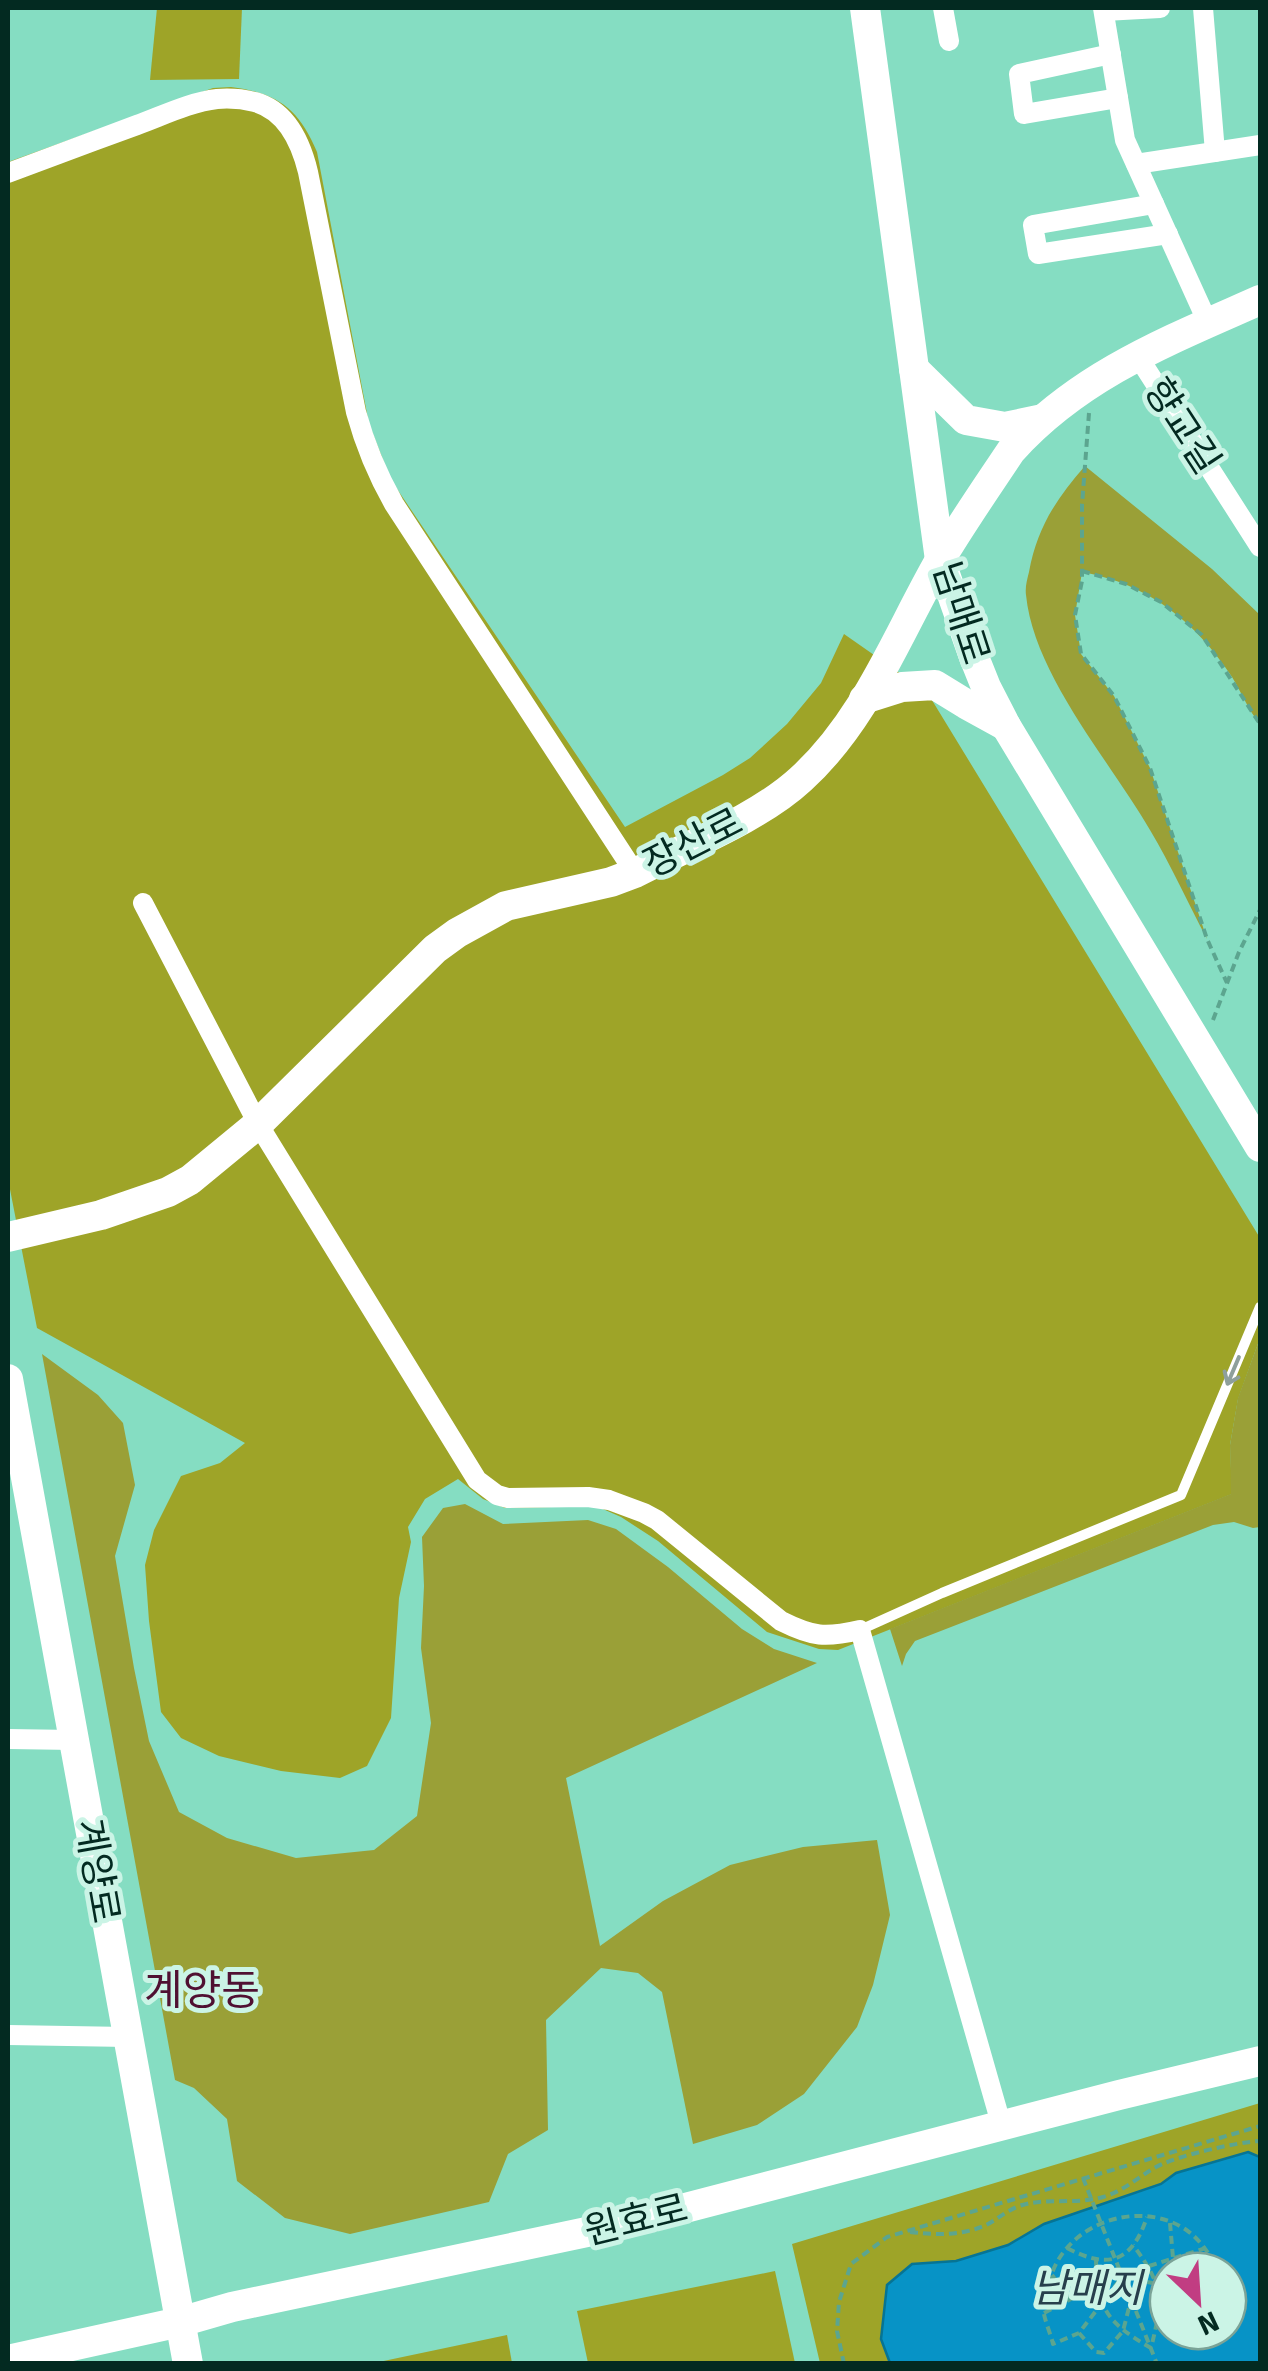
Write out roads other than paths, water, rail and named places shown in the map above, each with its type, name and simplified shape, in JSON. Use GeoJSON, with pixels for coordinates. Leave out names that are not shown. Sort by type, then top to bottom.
{"type":"FeatureCollection","features":[{"type":"Feature","properties":{"kind":"street","name":"남매로"},"geometry":{"type":"LineString","coordinates":[[865,8],[940,560],[974,657],[1006,726],[1260,1147]]}},
{"type":"Feature","properties":{"kind":"street"},"geometry":{"type":"LineString","coordinates":[[943,8],[949,41]]}},
{"type":"Feature","properties":{"kind":"street"},"geometry":{"type":"LineString","coordinates":[[1160,8],[1103,9],[1125,140],[1208,323]]}},
{"type":"Feature","properties":{"kind":"street"},"geometry":{"type":"LineString","coordinates":[[1203,8],[1215,152]]}},
{"type":"Feature","properties":{"kind":"street"},"geometry":{"type":"LineString","coordinates":[[1111,54],[1018,74],[1024,114],[1118,98]]}},
{"type":"Feature","properties":{"kind":"street"},"geometry":{"type":"LineString","coordinates":[[8,174],[214,100],[258,102],[287,124],[297,138],[308,172],[356,412],[380,478],[635,873]]}},
{"type":"Feature","properties":{"kind":"street"},"geometry":{"type":"LineString","coordinates":[[1136,164],[1260,145]]}},
{"type":"Feature","properties":{"kind":"street"},"geometry":{"type":"LineString","coordinates":[[1154,204],[1033,225],[1038,254],[1168,234]]}},
{"type":"Feature","properties":{"kind":"street","name":"장산로"},"geometry":{"type":"LineString","coordinates":[[8,1237],[86,1220],[168,1192],[190,1180],[258,1124],[457,933],[506,906],[635,873],[777,799],[826,753],[864,699],[940,560],[1011,451],[1043,419],[1137,354],[1260,300]]}},
{"type":"Feature","properties":{"kind":"street","name":"향교길"},"geometry":{"type":"LineString","coordinates":[[1137,354],[1260,547]]}},
{"type":"Feature","properties":{"kind":"street"},"geometry":{"type":"LineString","coordinates":[[914,369],[966,420],[1005,428],[1043,419]]}},
{"type":"Feature","properties":{"kind":"street"},"geometry":{"type":"LineString","coordinates":[[864,699],[902,687],[935,684],[1006,726]]}},
{"type":"Feature","properties":{"kind":"street"},"geometry":{"type":"LineString","coordinates":[[144,903],[258,1124],[477,1480],[508,1498],[588,1497],[626,1505],[658,1520],[781,1621],[829,1637],[860,1630],[1002,2127]]}},
{"type":"Feature","properties":{"kind":"street","name":"계양로"},"geometry":{"type":"LineString","coordinates":[[8,1378],[12,1428],[74,1740],[188,2364]]}},
{"type":"Feature","properties":{"kind":"street"},"geometry":{"type":"LineString","coordinates":[[8,1739],[74,1740]]}},
{"type":"Feature","properties":{"kind":"street"},"geometry":{"type":"LineString","coordinates":[[8,2035],[128,2037]]}},
{"type":"Feature","properties":{"kind":"street","name":"원효로"},"geometry":{"type":"LineString","coordinates":[[8,2360],[232,2307],[620,2226],[1260,2061]]}},
{"type":"Feature","properties":{"kind":"lane"},"geometry":{"type":"LineString","coordinates":[[860,1630],[1180,1496],[1260,1307]]}},
{"type":"Feature","properties":{"kind":"water","name":"남매지"},"geometry":{"type":"Polygon","coordinates":[[[1248,2152],[1260,2157],[1260,2363],[890,2363],[881,2339],[887,2285],[912,2264],[956,2261],[1008,2245],[1044,2224],[1161,2184],[1176,2173],[1248,2152]]]}},
{"type":"Feature","properties":{"kind":"district","name":"계양동"},"geometry":{"type":"Point","coordinates":[202,1991]}}]}
